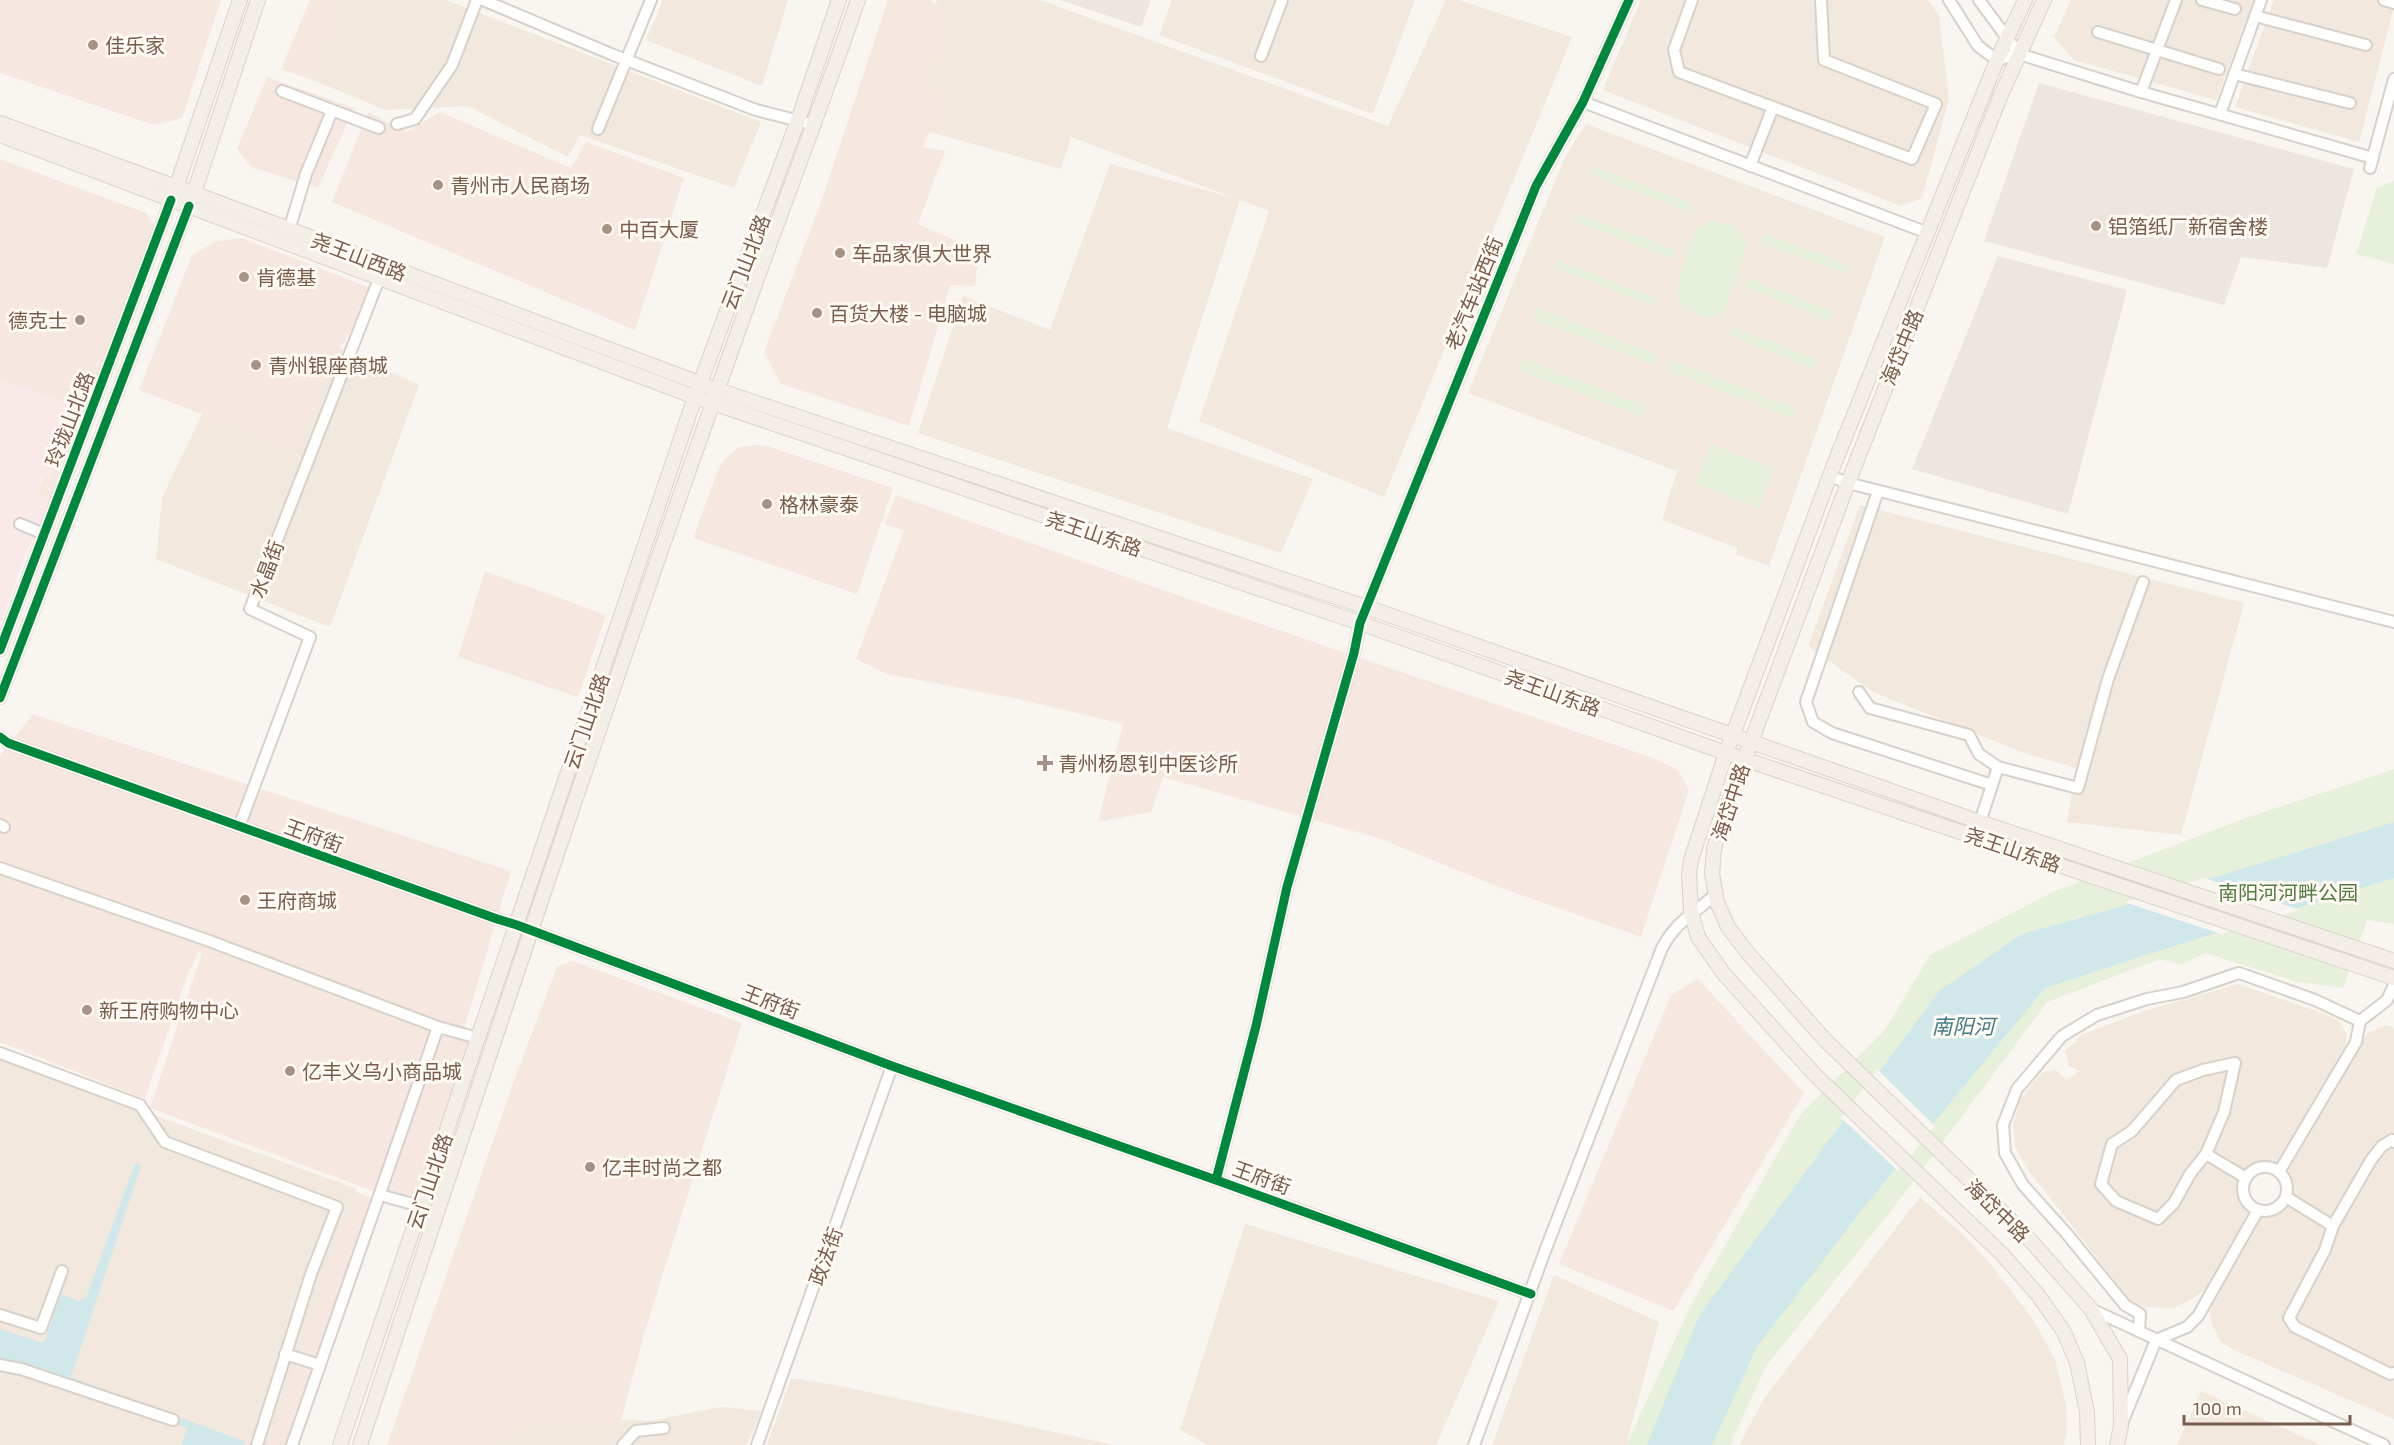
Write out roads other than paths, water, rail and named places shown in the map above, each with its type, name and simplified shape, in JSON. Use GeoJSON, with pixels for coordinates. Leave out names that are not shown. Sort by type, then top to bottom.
{"type":"FeatureCollection","features":[{"type":"Feature","properties":{"kind":"main road","name":"玲珑山北路"},"geometry":{"type":"LineString","coordinates":[[174,194],[240,0]]}},
{"type":"Feature","properties":{"kind":"main road","name":"玲珑山北路"},"geometry":{"type":"LineString","coordinates":[[191,200],[258,0]]}},
{"type":"Feature","properties":{"kind":"main road","name":"云门山北路"},"geometry":{"type":"LineString","coordinates":[[340,1445],[700,383],[798,120],[839,0]]}},
{"type":"Feature","properties":{"kind":"main road","name":"云门山北路"},"geometry":{"type":"LineString","coordinates":[[360,1445],[531,930],[713,404],[858,0]]}},
{"type":"Feature","properties":{"kind":"main road","name":"海岱中路"},"geometry":{"type":"LineString","coordinates":[[2025,0],[1997,60],[1830,476],[1726,753],[1694,848],[1689,873],[1691,912],[1698,937],[1724,974],[1815,1075],[2002,1254],[2038,1295],[2064,1332],[2077,1363],[2083,1388],[2087,1412],[2088,1445]]}},
{"type":"Feature","properties":{"kind":"main road","name":"海岱中路"},"geometry":{"type":"LineString","coordinates":[[2044,0],[2000,97],[1749,742],[1714,849],[1712,874],[1716,894],[1728,927],[1747,952],[1834,1048],[2022,1231],[2091,1309],[2120,1359],[2121,1426],[2117,1445]]}},
{"type":"Feature","properties":{"kind":"main road","name":"尧王山西路"},"geometry":{"type":"LineString","coordinates":[[0,123],[174,194]]}},
{"type":"Feature","properties":{"kind":"main road","name":"尧王山西路"},"geometry":{"type":"LineString","coordinates":[[0,135],[191,200],[289,230],[718,390]]}},
{"type":"Feature","properties":{"kind":"main road","name":"尧王山西路"},"geometry":{"type":"LineString","coordinates":[[191,200],[380,279],[713,404]]}},
{"type":"Feature","properties":{"kind":"main road","name":"尧王山东路"},"geometry":{"type":"LineString","coordinates":[[718,390],[1366,608],[1749,742],[2394,961]]}},
{"type":"Feature","properties":{"kind":"main road","name":"尧王山东路"},"geometry":{"type":"LineString","coordinates":[[713,404],[1360,623],[1726,753],[2394,978]]}},
{"type":"Feature","properties":{"kind":"street"},"geometry":{"type":"LineString","coordinates":[[397,124],[415,119],[452,65],[477,0]]}},
{"type":"Feature","properties":{"kind":"street"},"geometry":{"type":"LineString","coordinates":[[483,0],[626,60],[756,110],[815,125]]}},
{"type":"Feature","properties":{"kind":"street"},"geometry":{"type":"LineString","coordinates":[[598,129],[651,0]]}},
{"type":"Feature","properties":{"kind":"street"},"geometry":{"type":"LineString","coordinates":[[1261,56],[1282,0]]}},
{"type":"Feature","properties":{"kind":"street","name":"老汽车站西街"},"geometry":{"type":"LineString","coordinates":[[1216,1180],[1256,1026],[1287,887],[1354,653],[1360,623],[1536,186],[1583,102],[1629,0]]}},
{"type":"Feature","properties":{"kind":"street"},"geometry":{"type":"LineString","coordinates":[[1692,0],[1674,50],[1679,72],[1912,159],[1936,104],[1824,60],[1821,0]]}},
{"type":"Feature","properties":{"kind":"street"},"geometry":{"type":"LineString","coordinates":[[1949,0],[1977,46],[1997,60],[2019,54]]}},
{"type":"Feature","properties":{"kind":"street"},"geometry":{"type":"LineString","coordinates":[[1979,0],[2019,54],[2220,114],[2372,163],[2394,79]]}},
{"type":"Feature","properties":{"kind":"street"},"geometry":{"type":"LineString","coordinates":[[2141,92],[2176,0]]}},
{"type":"Feature","properties":{"kind":"street"},"geometry":{"type":"LineString","coordinates":[[2202,0],[2235,9]]}},
{"type":"Feature","properties":{"kind":"street"},"geometry":{"type":"LineString","coordinates":[[2220,114],[2261,0]]}},
{"type":"Feature","properties":{"kind":"street"},"geometry":{"type":"LineString","coordinates":[[2384,0],[2394,3]]}},
{"type":"Feature","properties":{"kind":"street"},"geometry":{"type":"LineString","coordinates":[[2255,16],[2366,45]]}},
{"type":"Feature","properties":{"kind":"street"},"geometry":{"type":"LineString","coordinates":[[2098,32],[2219,69]]}},
{"type":"Feature","properties":{"kind":"street"},"geometry":{"type":"LineString","coordinates":[[2234,74],[2350,103]]}},
{"type":"Feature","properties":{"kind":"street"},"geometry":{"type":"LineString","coordinates":[[282,91],[379,128]]}},
{"type":"Feature","properties":{"kind":"street"},"geometry":{"type":"LineString","coordinates":[[1583,102],[1928,233]]}},
{"type":"Feature","properties":{"kind":"street"},"geometry":{"type":"LineString","coordinates":[[1750,166],[1773,107]]}},
{"type":"Feature","properties":{"kind":"street"},"geometry":{"type":"LineString","coordinates":[[289,230],[306,174],[332,111]]}},
{"type":"Feature","properties":{"kind":"street","name":"玲珑山北路"},"geometry":{"type":"LineString","coordinates":[[0,650],[174,194]]}},
{"type":"Feature","properties":{"kind":"street","name":"玲珑山北路"},"geometry":{"type":"LineString","coordinates":[[0,698],[191,200]]}},
{"type":"Feature","properties":{"kind":"street","name":"水晶街"},"geometry":{"type":"LineString","coordinates":[[239,827],[310,637],[250,609],[380,279]]}},
{"type":"Feature","properties":{"kind":"street"},"geometry":{"type":"LineString","coordinates":[[1830,476],[1878,491],[2394,622]]}},
{"type":"Feature","properties":{"kind":"street"},"geometry":{"type":"LineString","coordinates":[[1878,491],[1806,702],[1813,722],[1832,733],[1992,785]]}},
{"type":"Feature","properties":{"kind":"street"},"geometry":{"type":"LineString","coordinates":[[20,524],[44,534]]}},
{"type":"Feature","properties":{"kind":"street"},"geometry":{"type":"LineString","coordinates":[[1859,692],[1870,708],[1969,735],[1979,754],[1998,766],[2078,788],[2108,679],[2143,582]]}},
{"type":"Feature","properties":{"kind":"street","name":"王府街"},"geometry":{"type":"LineString","coordinates":[[0,737],[8,743],[531,930],[892,1066],[1531,1294]]}},
{"type":"Feature","properties":{"kind":"street"},"geometry":{"type":"LineString","coordinates":[[1985,823],[1998,766]]}},
{"type":"Feature","properties":{"kind":"street"},"geometry":{"type":"LineString","coordinates":[[0,868],[204,939],[438,1027],[478,1038]]}},
{"type":"Feature","properties":{"kind":"street"},"geometry":{"type":"LineString","coordinates":[[1474,1445],[1662,948],[1674,928],[1716,894]]}},
{"type":"Feature","properties":{"kind":"street"},"geometry":{"type":"LineString","coordinates":[[2139,1331],[2140,1314],[2125,1305],[2067,1233],[2023,1185],[2005,1153],[2003,1125],[2017,1089],[2062,1036],[2097,1015],[2147,999],[2183,992],[2239,973],[2315,1000],[2360,1021]]}},
{"type":"Feature","properties":{"kind":"street"},"geometry":{"type":"LineString","coordinates":[[2279,1172],[2356,1042],[2360,1021],[2387,1000],[2394,985]]}},
{"type":"Feature","properties":{"kind":"street"},"geometry":{"type":"LineString","coordinates":[[292,1445],[438,1027]]}},
{"type":"Feature","properties":{"kind":"street"},"geometry":{"type":"LineString","coordinates":[[0,1053],[140,1105],[165,1142],[337,1207],[311,1274],[257,1445]]}},
{"type":"Feature","properties":{"kind":"street"},"geometry":{"type":"LineString","coordinates":[[2235,1063],[2224,1112],[2206,1154],[2190,1174],[2174,1203],[2158,1219],[2116,1201],[2101,1184],[2112,1144],[2132,1131],[2176,1080],[2235,1063]]}},
{"type":"Feature","properties":{"kind":"street","name":"政法街"},"geometry":{"type":"LineString","coordinates":[[758,1445],[892,1066]]}},
{"type":"Feature","properties":{"kind":"street"},"geometry":{"type":"LineString","coordinates":[[2394,1142],[2392,1140],[2382,1146],[2371,1160],[2333,1226],[2325,1250],[2289,1318],[2295,1327],[2390,1374],[2394,1373]]}},
{"type":"Feature","properties":{"kind":"street"},"geometry":{"type":"LineString","coordinates":[[2206,1154],[2246,1178]]}},
{"type":"Feature","properties":{"kind":"street"},"geometry":{"type":"LineString","coordinates":[[2263,1167],[2279,1172],[2287,1185],[2286,1197],[2272,1209],[2258,1210],[2245,1197],[2246,1178],[2263,1167]]}},
{"type":"Feature","properties":{"kind":"street"},"geometry":{"type":"LineString","coordinates":[[380,1195],[420,1206]]}},
{"type":"Feature","properties":{"kind":"street"},"geometry":{"type":"LineString","coordinates":[[2286,1197],[2333,1226]]}},
{"type":"Feature","properties":{"kind":"street"},"geometry":{"type":"LineString","coordinates":[[2121,1426],[2157,1340],[2187,1327],[2198,1316],[2258,1210]]}},
{"type":"Feature","properties":{"kind":"street"},"geometry":{"type":"LineString","coordinates":[[0,1315],[41,1328],[62,1271]]}},
{"type":"Feature","properties":{"kind":"street"},"geometry":{"type":"LineString","coordinates":[[2091,1309],[2385,1445]]}},
{"type":"Feature","properties":{"kind":"street"},"geometry":{"type":"LineString","coordinates":[[285,1354],[320,1365]]}},
{"type":"Feature","properties":{"kind":"street"},"geometry":{"type":"LineString","coordinates":[[0,1361],[173,1419]]}},
{"type":"Feature","properties":{"kind":"street"},"geometry":{"type":"LineString","coordinates":[[623,1445],[636,1431],[663,1428]]}},
{"type":"Feature","properties":{"kind":"water","name":"南阳河"},"geometry":{"type":"Polygon","coordinates":[[[2394,822],[2394,878],[2045,988],[1864,1207],[1757,1347],[1712,1445],[1647,1445],[1699,1316],[1939,991],[2022,934],[2116,908],[2394,822]]]}},
{"type":"Feature","properties":{"kind":"water"},"geometry":{"type":"Polygon","coordinates":[[[135,1163],[141,1166],[71,1377],[246,1442],[244,1445],[182,1445],[187,1428],[18,1362],[0,1360],[0,1329],[42,1343],[45,1341],[61,1294],[79,1301],[86,1298],[135,1163]]]}},
{"type":"Feature","properties":{"kind":"place","name":"佳乐家"},"geometry":{"type":"Point","coordinates":[93,45]}},
{"type":"Feature","properties":{"kind":"place","name":"青州市人民商场"},"geometry":{"type":"Point","coordinates":[438,185]}},
{"type":"Feature","properties":{"kind":"place","name":"铝箔纸厂新宿舍楼"},"geometry":{"type":"Point","coordinates":[2096,226]}},
{"type":"Feature","properties":{"kind":"place","name":"中百大厦"},"geometry":{"type":"Point","coordinates":[607,229]}},
{"type":"Feature","properties":{"kind":"place","name":"车品家俱大世界"},"geometry":{"type":"Point","coordinates":[840,253]}},
{"type":"Feature","properties":{"kind":"place","name":"肯德基"},"geometry":{"type":"Point","coordinates":[244,277]}},
{"type":"Feature","properties":{"kind":"place","name":"百货大楼 - 电脑城"},"geometry":{"type":"Point","coordinates":[817,313]}},
{"type":"Feature","properties":{"kind":"place","name":"德克士"},"geometry":{"type":"Point","coordinates":[80,320]}},
{"type":"Feature","properties":{"kind":"place","name":"青州银座商城"},"geometry":{"type":"Point","coordinates":[256,365]}},
{"type":"Feature","properties":{"kind":"place","name":"格林豪泰"},"geometry":{"type":"Point","coordinates":[767,504]}},
{"type":"Feature","properties":{"kind":"place","name":"青州杨恩钊中医诊所"},"geometry":{"type":"Point","coordinates":[1045,763]}},
{"type":"Feature","properties":{"kind":"place","name":"王府商城"},"geometry":{"type":"Point","coordinates":[245,900]}},
{"type":"Feature","properties":{"kind":"place","name":"新王府购物中心"},"geometry":{"type":"Point","coordinates":[87,1010]}},
{"type":"Feature","properties":{"kind":"place","name":"亿丰义乌小商品城"},"geometry":{"type":"Point","coordinates":[290,1071]}},
{"type":"Feature","properties":{"kind":"place","name":"亿丰时尚之都"},"geometry":{"type":"Point","coordinates":[590,1167]}},
{"type":"Feature","properties":{"kind":"park label","name":"南阳河河畔公园"},"geometry":{"type":"Point","coordinates":[2288,892]}}]}
